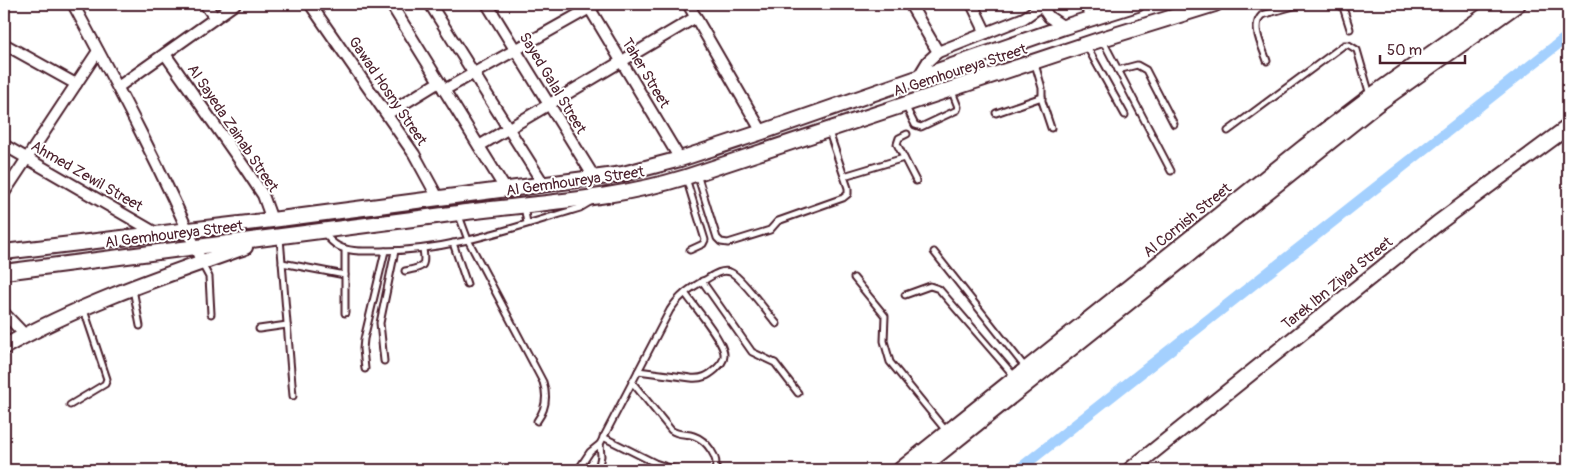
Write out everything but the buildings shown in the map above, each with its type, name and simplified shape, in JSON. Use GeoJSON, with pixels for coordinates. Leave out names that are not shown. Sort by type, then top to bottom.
{"type":"FeatureCollection","features":[{"type":"Feature","properties":{"kind":"main road","name":"Al Gemhoureya Street"},"geometry":{"type":"LineString","coordinates":[[4,252],[272,220],[623,174],[762,132],[1064,27],[1137,4]]}},
{"type":"Feature","properties":{"kind":"main road","name":"Al Gemhoureya Street"},"geometry":{"type":"LineString","coordinates":[[4,272],[458,213],[628,193],[829,131],[951,89],[1215,4]]}},
{"type":"Feature","properties":{"kind":"main road","name":"Al Cornish Street"},"geometry":{"type":"LineString","coordinates":[[900,470],[1371,96],[1501,4]]}},
{"type":"Feature","properties":{"kind":"main road","name":"Al Cornish Street"},"geometry":{"type":"LineString","coordinates":[[919,470],[1376,105],[1518,4]]}},
{"type":"Feature","properties":{"kind":"main road"},"geometry":{"type":"LineString","coordinates":[[1010,46],[1012,57],[1018,67]]}},
{"type":"Feature","properties":{"kind":"main road"},"geometry":{"type":"LineString","coordinates":[[986,54],[993,64],[994,75]]}},
{"type":"Feature","properties":{"kind":"main road","name":"Tarek Ibn Ziyad Street"},"geometry":{"type":"LineString","coordinates":[[1130,470],[1438,222],[1568,127]]}},
{"type":"Feature","properties":{"kind":"main road"},"geometry":{"type":"LineString","coordinates":[[319,214],[323,231]]}},
{"type":"Feature","properties":{"kind":"main road"},"geometry":{"type":"LineString","coordinates":[[4,347],[83,308],[202,262],[276,238]]}},
{"type":"Feature","properties":{"kind":"street"},"geometry":{"type":"LineString","coordinates":[[73,4],[118,87],[202,262]]}},
{"type":"Feature","properties":{"kind":"street"},"geometry":{"type":"LineString","coordinates":[[205,4],[215,18]]}},
{"type":"Feature","properties":{"kind":"street"},"geometry":{"type":"LineString","coordinates":[[118,87],[235,4]]}},
{"type":"Feature","properties":{"kind":"street","name":"Gawad Hosny Street"},"geometry":{"type":"LineString","coordinates":[[310,4],[414,154],[438,198]]}},
{"type":"Feature","properties":{"kind":"street"},"geometry":{"type":"LineString","coordinates":[[391,4],[506,190]]}},
{"type":"Feature","properties":{"kind":"street"},"geometry":{"type":"LineString","coordinates":[[430,4],[544,185]]}},
{"type":"Feature","properties":{"kind":"street","name":"Sayed Galal Street"},"geometry":{"type":"LineString","coordinates":[[487,4],[594,177]]}},
{"type":"Feature","properties":{"kind":"street"},"geometry":{"type":"LineString","coordinates":[[688,4],[762,132]]}},
{"type":"Feature","properties":{"kind":"street"},"geometry":{"type":"LineString","coordinates":[[910,4],[938,52]]}},
{"type":"Feature","properties":{"kind":"street"},"geometry":{"type":"LineString","coordinates":[[972,4],[986,33]]}},
{"type":"Feature","properties":{"kind":"street"},"geometry":{"type":"LineString","coordinates":[[916,78],[928,61],[938,52],[1024,18],[1034,11],[1039,4],[1049,17],[1064,27]]}},
{"type":"Feature","properties":{"kind":"street"},"geometry":{"type":"LineString","coordinates":[[387,114],[442,86],[474,74],[591,5]]}},
{"type":"Feature","properties":{"kind":"street","name":"Taher Street"},"geometry":{"type":"LineString","coordinates":[[591,5],[621,61],[680,158]]}},
{"type":"Feature","properties":{"kind":"street"},"geometry":{"type":"LineString","coordinates":[[479,146],[696,17]]}},
{"type":"Feature","properties":{"kind":"street"},"geometry":{"type":"LineString","coordinates":[[4,44],[76,84]]}},
{"type":"Feature","properties":{"kind":"street"},"geometry":{"type":"LineString","coordinates":[[4,193],[98,50]]}},
{"type":"Feature","properties":{"kind":"street","name":"Al Sayeda Zainab Street"},"geometry":{"type":"LineString","coordinates":[[165,54],[246,168],[263,195],[272,220]]}},
{"type":"Feature","properties":{"kind":"street","name":"Ahmed Zewil Street"},"geometry":{"type":"LineString","coordinates":[[4,145],[156,233]]}},
{"type":"Feature","properties":{"kind":"street"},"geometry":{"type":"LineString","coordinates":[[4,314],[25,335]]}},
{"type":"Feature","properties":{"kind":"lane"},"geometry":{"type":"LineString","coordinates":[[1083,4],[1089,20]]}},
{"type":"Feature","properties":{"kind":"lane"},"geometry":{"type":"LineString","coordinates":[[1267,61],[1256,27],[1258,18],[1301,4]]}},
{"type":"Feature","properties":{"kind":"lane"},"geometry":{"type":"LineString","coordinates":[[1342,4],[1350,29]]}},
{"type":"Feature","properties":{"kind":"lane"},"geometry":{"type":"LineString","coordinates":[[1102,40],[1171,171]]}},
{"type":"Feature","properties":{"kind":"lane"},"geometry":{"type":"LineString","coordinates":[[1085,45],[1125,115]]}},
{"type":"Feature","properties":{"kind":"lane"},"geometry":{"type":"LineString","coordinates":[[1228,131],[1344,45],[1354,46],[1357,50],[1371,96]]}},
{"type":"Feature","properties":{"kind":"lane"},"geometry":{"type":"LineString","coordinates":[[1034,62],[1051,128]]}},
{"type":"Feature","properties":{"kind":"lane"},"geometry":{"type":"LineString","coordinates":[[1118,70],[1137,65],[1146,70],[1174,124]]}},
{"type":"Feature","properties":{"kind":"lane"},"geometry":{"type":"LineString","coordinates":[[905,105],[916,125],[923,127],[957,110],[958,106],[951,89]]}},
{"type":"Feature","properties":{"kind":"lane"},"geometry":{"type":"LineString","coordinates":[[996,113],[1042,97]]}},
{"type":"Feature","properties":{"kind":"lane"},"geometry":{"type":"LineString","coordinates":[[691,175],[717,238],[724,243],[770,230],[778,221],[846,197],[848,191],[829,131]]}},
{"type":"Feature","properties":{"kind":"lane"},"geometry":{"type":"LineString","coordinates":[[907,134],[899,138],[897,142],[916,181]]}},
{"type":"Feature","properties":{"kind":"lane"},"geometry":{"type":"LineString","coordinates":[[844,176],[904,158]]}},
{"type":"Feature","properties":{"kind":"lane"},"geometry":{"type":"LineString","coordinates":[[690,250],[703,244],[705,240],[691,175]]}},
{"type":"Feature","properties":{"kind":"lane"},"geometry":{"type":"LineString","coordinates":[[323,231],[337,246],[345,249],[395,251],[423,249],[468,240],[580,208],[597,197]]}},
{"type":"Feature","properties":{"kind":"lane"},"geometry":{"type":"LineString","coordinates":[[524,206],[527,223]]}},
{"type":"Feature","properties":{"kind":"lane"},"geometry":{"type":"LineString","coordinates":[[458,213],[468,240],[543,382],[546,390],[545,407],[537,421]]}},
{"type":"Feature","properties":{"kind":"lane"},"geometry":{"type":"LineString","coordinates":[[276,238],[282,263],[293,396]]}},
{"type":"Feature","properties":{"kind":"lane"},"geometry":{"type":"LineString","coordinates":[[453,243],[468,284]]}},
{"type":"Feature","properties":{"kind":"lane"},"geometry":{"type":"LineString","coordinates":[[345,249],[345,313]]}},
{"type":"Feature","properties":{"kind":"lane"},"geometry":{"type":"LineString","coordinates":[[405,270],[420,268],[423,265],[423,249]]}},
{"type":"Feature","properties":{"kind":"lane"},"geometry":{"type":"LineString","coordinates":[[365,369],[364,339],[385,251]]}},
{"type":"Feature","properties":{"kind":"lane"},"geometry":{"type":"LineString","coordinates":[[384,361],[380,323],[395,251]]}},
{"type":"Feature","properties":{"kind":"lane"},"geometry":{"type":"LineString","coordinates":[[934,252],[1021,373]]}},
{"type":"Feature","properties":{"kind":"lane"},"geometry":{"type":"LineString","coordinates":[[202,262],[208,277],[211,314]]}},
{"type":"Feature","properties":{"kind":"lane"},"geometry":{"type":"LineString","coordinates":[[282,263],[345,275]]}},
{"type":"Feature","properties":{"kind":"lane"},"geometry":{"type":"LineString","coordinates":[[578,470],[590,452],[600,444],[666,318],[674,304],[685,293],[702,281],[720,272],[730,272],[735,275],[776,324]]}},
{"type":"Feature","properties":{"kind":"lane"},"geometry":{"type":"LineString","coordinates":[[854,278],[885,316],[884,341],[890,362],[947,432]]}},
{"type":"Feature","properties":{"kind":"lane"},"geometry":{"type":"LineString","coordinates":[[702,281],[752,352],[775,364],[798,393]]}},
{"type":"Feature","properties":{"kind":"lane"},"geometry":{"type":"LineString","coordinates":[[905,295],[930,286],[939,289],[1021,373]]}},
{"type":"Feature","properties":{"kind":"lane"},"geometry":{"type":"LineString","coordinates":[[133,288],[140,326]]}},
{"type":"Feature","properties":{"kind":"lane"},"geometry":{"type":"LineString","coordinates":[[638,371],[700,378],[709,375],[723,360],[722,344],[685,293]]}},
{"type":"Feature","properties":{"kind":"lane"},"geometry":{"type":"LineString","coordinates":[[70,405],[106,384],[107,380],[83,308]]}},
{"type":"Feature","properties":{"kind":"lane"},"geometry":{"type":"LineString","coordinates":[[259,329],[287,325]]}},
{"type":"Feature","properties":{"kind":"lane"},"geometry":{"type":"LineString","coordinates":[[632,382],[671,430],[680,435],[694,436],[701,441],[715,457],[717,462],[715,470]]}},
{"type":"Feature","properties":{"kind":"lane"},"geometry":{"type":"LineString","coordinates":[[604,437],[655,463],[676,470]]}},
{"type":"Feature","properties":{"kind":"lane"},"geometry":{"type":"LineString","coordinates":[[598,470],[601,456],[600,444]]}},
{"type":"Feature","properties":{"kind":"waterway"},"geometry":{"type":"LineString","coordinates":[[1018,470],[1568,36]]}}]}
